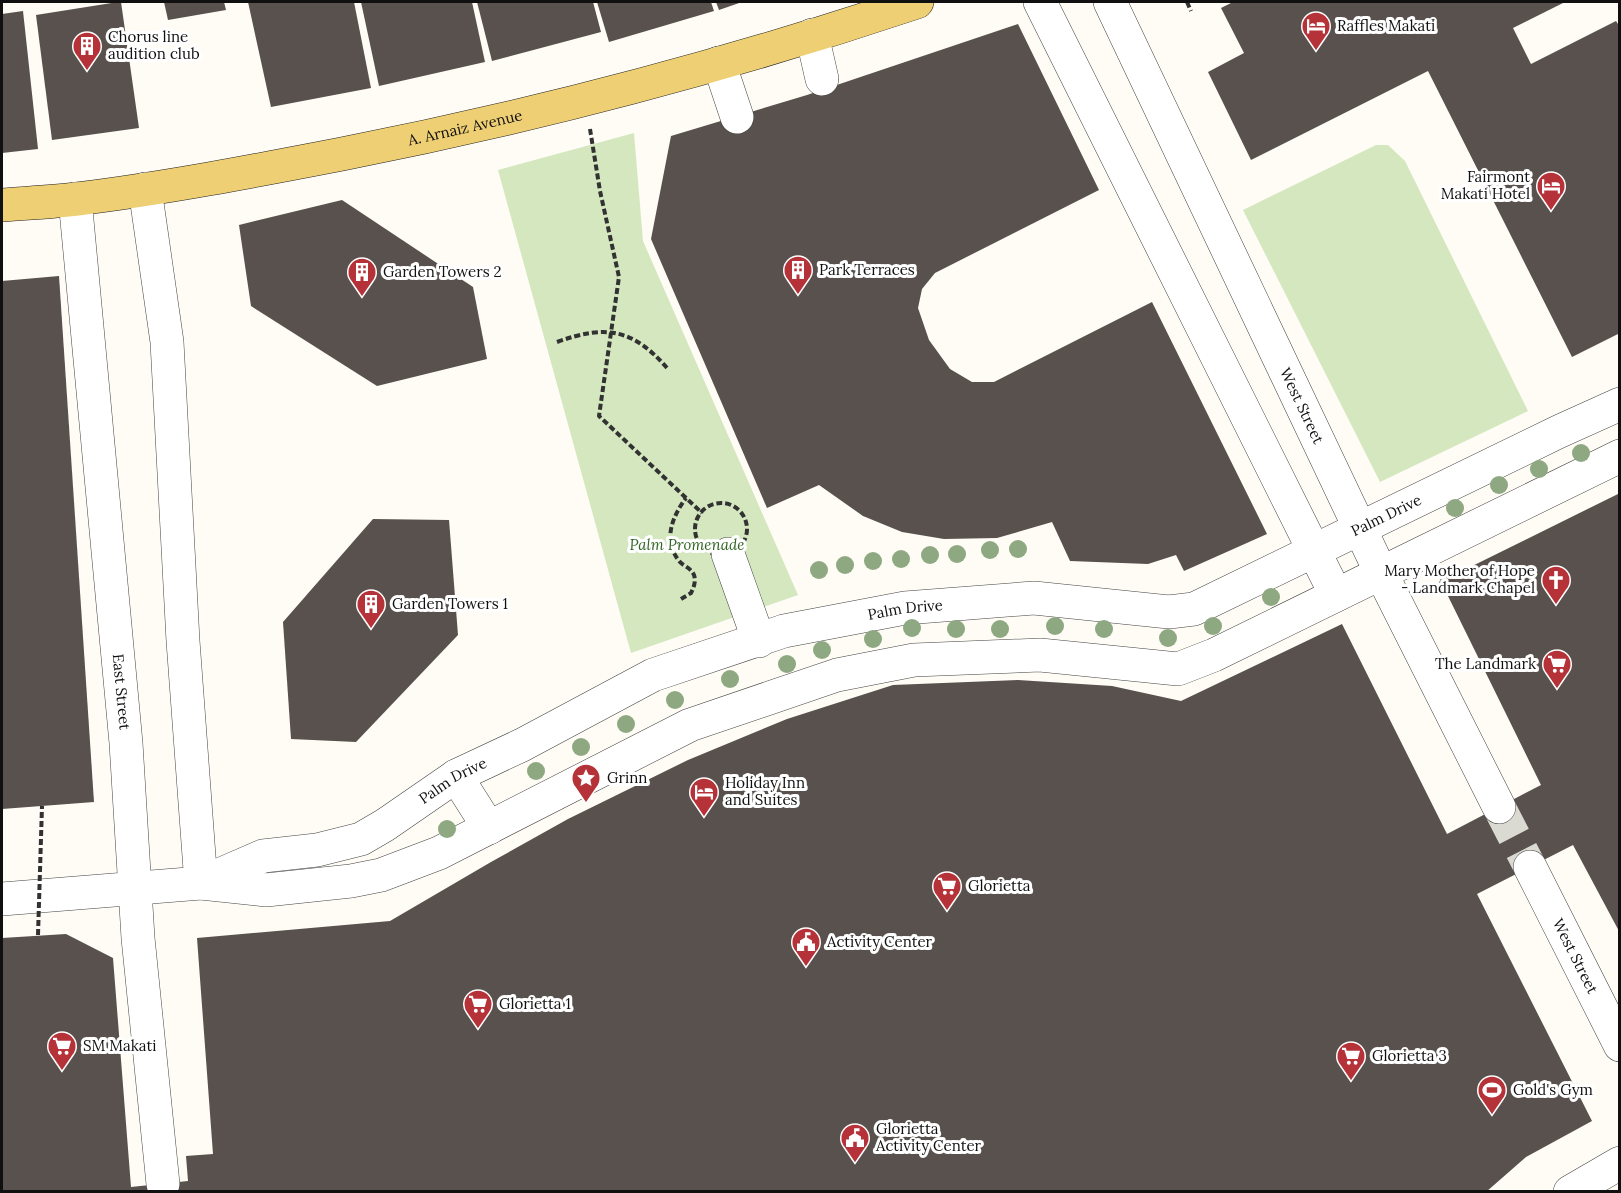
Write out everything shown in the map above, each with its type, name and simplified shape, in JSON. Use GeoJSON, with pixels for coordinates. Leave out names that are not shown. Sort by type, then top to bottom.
{"type":"FeatureCollection","features":[{"type":"Feature","properties":{"kind":"main road","name":"A. Arnaiz Avenue"},"geometry":{"type":"LineString","coordinates":[[2,204],[75,199],[145,189],[416,139],[584,99],[719,63],[917,2]]}},
{"type":"Feature","properties":{"kind":"street"},"geometry":{"type":"LineString","coordinates":[[1040,2],[1336,595]]}},
{"type":"Feature","properties":{"kind":"street","name":"West Street"},"geometry":{"type":"LineString","coordinates":[[1110,2],[1381,573],[1499,807]]}},
{"type":"Feature","properties":{"kind":"street"},"geometry":{"type":"LineString","coordinates":[[812,35],[822,79]]}},
{"type":"Feature","properties":{"kind":"street"},"geometry":{"type":"LineString","coordinates":[[719,63],[737,117]]}},
{"type":"Feature","properties":{"kind":"street"},"geometry":{"type":"LineString","coordinates":[[145,189],[167,342],[183,641],[201,883]]}},
{"type":"Feature","properties":{"kind":"street","name":"East Street"},"geometry":{"type":"LineString","coordinates":[[75,199],[126,743],[134,888],[163,1184]]}},
{"type":"Feature","properties":{"kind":"street","name":"Palm Drive"},"geometry":{"type":"LineString","coordinates":[[201,883],[263,856],[317,850],[361,839],[456,776],[522,745],[653,675],[784,631],[905,608],[1034,598],[1169,612],[1194,609],[1620,404]]}},
{"type":"Feature","properties":{"kind":"street","name":"Palm Drive"},"geometry":{"type":"LineString","coordinates":[[2,899],[201,883],[266,890],[351,881],[414,864],[690,725],[837,675],[914,660],[1040,655],[1178,669],[1214,655],[1620,456]]}},
{"type":"Feature","properties":{"kind":"street"},"geometry":{"type":"LineString","coordinates":[[728,554],[759,641]]}},
{"type":"Feature","properties":{"kind":"street"},"geometry":{"type":"LineString","coordinates":[[456,776],[489,828]]}},
{"type":"Feature","properties":{"kind":"street","name":"West Street"},"geometry":{"type":"LineString","coordinates":[[1530,867],[1620,1045]]}},
{"type":"Feature","properties":{"kind":"street"},"geometry":{"type":"LineString","coordinates":[[1570,1191],[1620,1163]]}},
{"type":"Feature","properties":{"kind":"path"},"geometry":{"type":"LineString","coordinates":[[1187,2],[1191,11]]}},
{"type":"Feature","properties":{"kind":"path"},"geometry":{"type":"LineString","coordinates":[[593,143],[600,191],[619,277],[599,416],[702,513]]}},
{"type":"Feature","properties":{"kind":"path"},"geometry":{"type":"LineString","coordinates":[[557,342],[581,333],[610,332],[630,338],[652,350],[668,369]]}},
{"type":"Feature","properties":{"kind":"path"},"geometry":{"type":"LineString","coordinates":[[681,599],[691,593],[694,588],[694,576],[692,571],[682,565],[675,555],[670,544],[670,532],[678,508],[686,498]]}},
{"type":"Feature","properties":{"kind":"path"},"geometry":{"type":"LineString","coordinates":[[38,935],[42,806]]}},
{"type":"Feature","properties":{"kind":"green space","name":"Palm Promenade"},"geometry":{"type":"Polygon","coordinates":[[[634,133],[643,241],[798,595],[631,653],[498,170],[634,133]]]}},
{"type":"Feature","properties":{"kind":"green space"},"geometry":{"type":"Polygon","coordinates":[[[1376,145],[1388,145],[1405,161],[1528,411],[1380,482],[1243,210],[1376,145]]]}},
{"type":"Feature","properties":{"kind":"building","name":"Chorus line audition club"},"geometry":{"type":"Polygon","coordinates":[[[121,2],[139,128],[52,140],[36,15],[121,2]]]}},
{"type":"Feature","properties":{"kind":"building"},"geometry":{"type":"Polygon","coordinates":[[[164,2],[224,2],[226,10],[168,20],[164,2]]]}},
{"type":"Feature","properties":{"kind":"building"},"geometry":{"type":"Polygon","coordinates":[[[248,2],[354,2],[371,88],[271,107],[248,2]]]}},
{"type":"Feature","properties":{"kind":"building"},"geometry":{"type":"Polygon","coordinates":[[[361,2],[472,2],[485,62],[379,86],[361,2]]]}},
{"type":"Feature","properties":{"kind":"building"},"geometry":{"type":"Polygon","coordinates":[[[477,2],[593,2],[601,32],[492,61],[477,2]]]}},
{"type":"Feature","properties":{"kind":"building"},"geometry":{"type":"Polygon","coordinates":[[[597,2],[711,2],[714,11],[609,42],[597,2]]]}},
{"type":"Feature","properties":{"kind":"building"},"geometry":{"type":"Polygon","coordinates":[[[716,2],[742,2],[719,10],[716,2]]]}},
{"type":"Feature","properties":{"kind":"building"},"geometry":{"type":"Polygon","coordinates":[[[1233,2],[1565,2],[1513,28],[1531,64],[1616,21],[1620,27],[1620,333],[1572,357],[1428,71],[1251,160],[1208,72],[1244,53],[1221,8],[1233,2]]]}},
{"type":"Feature","properties":{"kind":"building"},"geometry":{"type":"Polygon","coordinates":[[[23,11],[38,149],[2,153],[2,14],[23,11]]]}},
{"type":"Feature","properties":{"kind":"building","name":"Park Terraces"},"geometry":{"type":"Polygon","coordinates":[[[1018,24],[1099,190],[935,273],[922,289],[918,308],[929,340],[950,369],[972,382],[994,382],[1152,302],[1267,534],[1184,571],[1176,555],[1148,564],[1070,561],[1052,522],[997,538],[944,539],[902,532],[863,516],[819,485],[767,508],[651,239],[671,136],[807,95],[1018,24]]]}},
{"type":"Feature","properties":{"kind":"building","name":"Garden Towers 2"},"geometry":{"type":"Polygon","coordinates":[[[342,200],[473,287],[487,359],[377,386],[251,306],[239,225],[342,200]]]}},
{"type":"Feature","properties":{"kind":"building"},"geometry":{"type":"Polygon","coordinates":[[[59,276],[94,802],[2,809],[2,281],[59,276]]]}},
{"type":"Feature","properties":{"kind":"building","name":"Glorietta"},"geometry":{"type":"Polygon","coordinates":[[[1620,493],[1620,933],[1573,845],[1477,894],[1592,1121],[1526,1157],[1486,1192],[2,1192],[2,938],[66,934],[113,958],[131,1187],[188,1181],[186,1156],[213,1154],[197,938],[390,921],[568,819],[688,760],[787,719],[893,685],[1018,680],[1112,686],[1181,701],[1342,624],[1447,834],[1541,785],[1446,592],[1441,589],[1439,583],[1441,578],[1447,574],[1452,576],[1620,493]]]}},
{"type":"Feature","properties":{"kind":"building","name":"Garden Towers 1"},"geometry":{"type":"Polygon","coordinates":[[[373,519],[449,520],[458,635],[356,742],[291,739],[283,622],[373,519]]]}},
{"type":"Feature","properties":{"kind":"tunnel"},"geometry":{"type":"LineString","coordinates":[[1499,807],[1530,867]]}},
{"type":"Feature","properties":{"kind":"place","name":"Raffles Makati"},"geometry":{"type":"Point","coordinates":[1316,52]}},
{"type":"Feature","properties":{"kind":"place","name":"Chorus line audition club"},"geometry":{"type":"Point","coordinates":[87,72]}},
{"type":"Feature","properties":{"kind":"place","name":"Fairmont Makati Hotel"},"geometry":{"type":"Point","coordinates":[1551,212]}},
{"type":"Feature","properties":{"kind":"place","name":"Park Terraces"},"geometry":{"type":"Point","coordinates":[798,296]}},
{"type":"Feature","properties":{"kind":"place","name":"Garden Towers 2"},"geometry":{"type":"Point","coordinates":[362,298]}},
{"type":"Feature","properties":{"kind":"place","name":"Mary Mother of Hope - Landmark Chapel"},"geometry":{"type":"Point","coordinates":[1556,606]}},
{"type":"Feature","properties":{"kind":"place","name":"Garden Towers 1"},"geometry":{"type":"Point","coordinates":[371,630]}},
{"type":"Feature","properties":{"kind":"place","name":"The Landmark"},"geometry":{"type":"Point","coordinates":[1557,690]}},
{"type":"Feature","properties":{"kind":"place","name":"Grinn"},"geometry":{"type":"Point","coordinates":[586,804]}},
{"type":"Feature","properties":{"kind":"place","name":"Holiday Inn and Suites"},"geometry":{"type":"Point","coordinates":[704,818]}},
{"type":"Feature","properties":{"kind":"place","name":"Glorietta"},"geometry":{"type":"Point","coordinates":[947,912]}},
{"type":"Feature","properties":{"kind":"place","name":"Activity Center"},"geometry":{"type":"Point","coordinates":[806,968]}},
{"type":"Feature","properties":{"kind":"place","name":"Glorietta 1"},"geometry":{"type":"Point","coordinates":[478,1030]}},
{"type":"Feature","properties":{"kind":"place","name":"SM Makati"},"geometry":{"type":"Point","coordinates":[62,1072]}},
{"type":"Feature","properties":{"kind":"place","name":"Glorietta 3"},"geometry":{"type":"Point","coordinates":[1351,1082]}},
{"type":"Feature","properties":{"kind":"place","name":"Gold's Gym"},"geometry":{"type":"Point","coordinates":[1492,1116]}},
{"type":"Feature","properties":{"kind":"place","name":"Glorietta Activity Center"},"geometry":{"type":"Point","coordinates":[855,1164]}}]}
